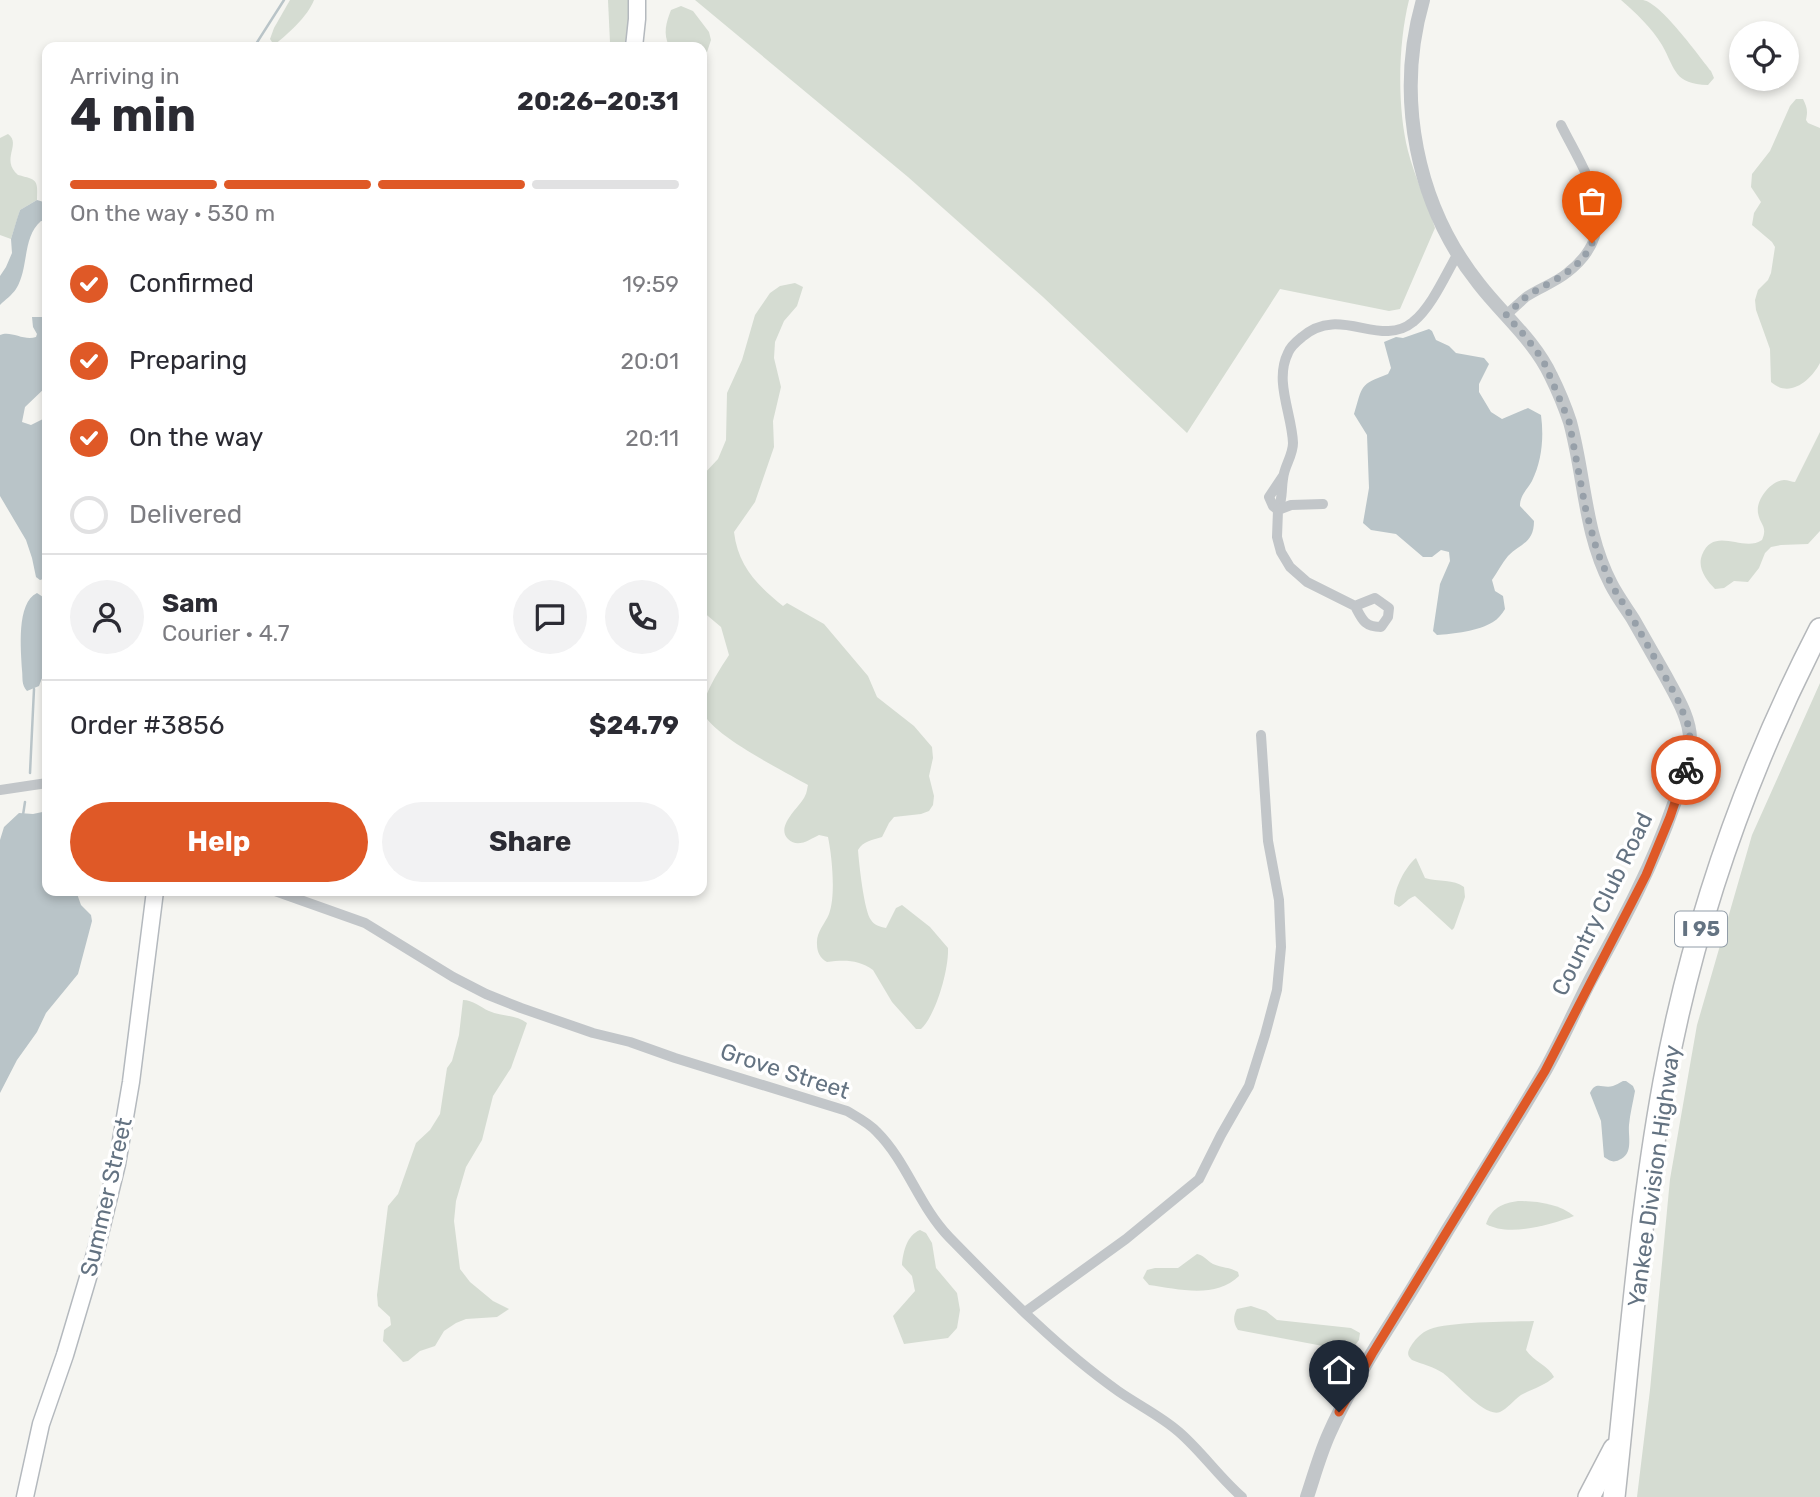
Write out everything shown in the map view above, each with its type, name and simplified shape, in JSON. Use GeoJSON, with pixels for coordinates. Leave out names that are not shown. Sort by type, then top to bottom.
{"type":"FeatureCollection","features":[{"type":"Feature","properties":{"kind":"highway","name":"Yankee Division Highway"},"geometry":{"type":"LineString","coordinates":[[1614,1497],[1653,1149],[1682,998],[1737,818],[1772,731],[1820,628]]}},
{"type":"Feature","properties":{"kind":"highway"},"geometry":{"type":"LineString","coordinates":[[1589,1497],[1621,1434]]}},
{"type":"Feature","properties":{"kind":"main road"},"geometry":{"type":"LineString","coordinates":[[635,42],[636,0]]}},
{"type":"Feature","properties":{"kind":"main road","name":"Summer Street"},"geometry":{"type":"LineString","coordinates":[[24,1497],[41,1424],[95,1254],[117,1164],[131,1082],[154,896]]}},
{"type":"Feature","properties":{"kind":"street","name":"Country Club Road"},"geometry":{"type":"LineString","coordinates":[[1307,1497],[1329,1434],[1358,1377],[1545,1071],[1616,936],[1646,875],[1670,817],[1687,767],[1690,740],[1689,727],[1677,698],[1611,584],[1597,551],[1586,511],[1569,421],[1552,377],[1526,337],[1479,285],[1446,237],[1419,162],[1411,117],[1412,54],[1423,0]]}},
{"type":"Feature","properties":{"kind":"street"},"geometry":{"type":"LineString","coordinates":[[1506,315],[1525,298],[1570,271],[1585,256],[1594,238],[1598,218],[1595,194],[1561,125]]}},
{"type":"Feature","properties":{"kind":"street"},"geometry":{"type":"LineString","coordinates":[[1355,606],[1307,582],[1290,567],[1281,552],[1277,537],[1278,510],[1283,498],[1283,477],[1293,447],[1282,372],[1288,353],[1297,341],[1318,326],[1342,324],[1384,332],[1412,323],[1426,309],[1457,255]]}},
{"type":"Feature","properties":{"kind":"street"},"geometry":{"type":"LineString","coordinates":[[1278,510],[1292,506],[1323,504]]}},
{"type":"Feature","properties":{"kind":"street"},"geometry":{"type":"LineString","coordinates":[[1025,1312],[1126,1238],[1199,1179],[1220,1135],[1249,1086],[1277,990],[1281,947],[1279,900],[1268,841],[1261,735]]}},
{"type":"Feature","properties":{"kind":"street"},"geometry":{"type":"LineString","coordinates":[[0,790],[42,784]]}},
{"type":"Feature","properties":{"kind":"street","name":"Grove Street"},"geometry":{"type":"LineString","coordinates":[[289,896],[365,923],[453,977],[521,1008],[593,1033],[630,1042],[847,1111],[864,1120],[877,1131],[893,1152],[941,1228],[1025,1312],[1118,1392],[1192,1443],[1242,1497]]}},
{"type":"Feature","properties":{"kind":"shaded area"},"geometry":{"type":"Polygon","coordinates":[[[290,0],[314,0],[302,19],[278,42],[270,39],[290,0]]]}},
{"type":"Feature","properties":{"kind":"shaded area"},"geometry":{"type":"Polygon","coordinates":[[[608,0],[632,0],[628,39],[626,42],[610,42],[608,0]]]}},
{"type":"Feature","properties":{"kind":"shaded area"},"geometry":{"type":"Polygon","coordinates":[[[695,0],[1409,0],[1401,56],[1404,134],[1435,228],[1400,309],[1389,311],[1280,289],[1187,433],[1043,297],[908,177],[695,0]]]}},
{"type":"Feature","properties":{"kind":"shaded area"},"geometry":{"type":"Polygon","coordinates":[[[1621,0],[1643,0],[1659,10],[1711,71],[1714,78],[1708,85],[1688,82],[1682,78],[1653,32],[1621,0]]]}},
{"type":"Feature","properties":{"kind":"shaded area"},"geometry":{"type":"Polygon","coordinates":[[[681,6],[693,11],[709,32],[711,40],[707,52],[707,42],[667,42],[666,32],[671,10],[681,6]]]}},
{"type":"Feature","properties":{"kind":"shaded area"},"geometry":{"type":"Polygon","coordinates":[[[1796,99],[1803,99],[1808,123],[1820,128],[1820,363],[1806,381],[1785,389],[1771,382],[1770,349],[1756,310],[1758,290],[1771,273],[1775,247],[1752,225],[1754,213],[1761,202],[1751,187],[1752,174],[1770,151],[1790,106],[1796,99]]]}},
{"type":"Feature","properties":{"kind":"shaded area"},"geometry":{"type":"Polygon","coordinates":[[[8,134],[13,142],[13,169],[18,175],[33,180],[37,188],[37,200],[20,210],[11,239],[0,235],[0,138],[8,134]]]}},
{"type":"Feature","properties":{"kind":"shaded area"},"geometry":{"type":"Polygon","coordinates":[[[37,200],[42,202],[42,221],[35,228],[28,244],[20,281],[0,305],[0,276],[12,253],[11,239],[20,210],[37,200]]]}},
{"type":"Feature","properties":{"kind":"shaded area"},"geometry":{"type":"Polygon","coordinates":[[[795,283],[803,287],[797,306],[784,321],[775,342],[774,358],[781,387],[773,421],[774,447],[755,502],[734,532],[736,544],[744,565],[757,582],[783,606],[787,603],[824,624],[868,676],[877,697],[914,726],[932,747],[933,758],[929,776],[934,796],[929,811],[894,817],[882,837],[865,843],[858,850],[864,897],[872,922],[886,928],[896,908],[902,905],[930,927],[948,948],[941,991],[932,1013],[921,1029],[916,1029],[892,1002],[873,970],[856,962],[827,962],[819,954],[817,940],[829,914],[833,887],[828,837],[819,835],[796,843],[788,839],[784,828],[805,796],[808,785],[730,739],[707,719],[707,695],[729,655],[721,627],[707,615],[707,471],[718,459],[726,440],[727,393],[742,360],[755,315],[770,293],[780,286],[795,283]]]}},
{"type":"Feature","properties":{"kind":"shaded area"},"geometry":{"type":"Polygon","coordinates":[[[32,317],[42,317],[42,391],[25,407],[22,422],[31,425],[42,420],[40,580],[36,577],[26,540],[0,496],[0,335],[36,337],[32,317]]]}},
{"type":"Feature","properties":{"kind":"shaded area"},"geometry":{"type":"Polygon","coordinates":[[[1429,329],[1436,340],[1456,353],[1484,358],[1489,364],[1479,384],[1479,392],[1491,412],[1502,419],[1528,408],[1541,415],[1542,432],[1538,465],[1520,502],[1520,506],[1534,521],[1532,534],[1508,556],[1492,580],[1495,591],[1503,596],[1505,609],[1495,621],[1481,628],[1437,635],[1433,631],[1440,584],[1450,561],[1449,552],[1441,550],[1432,557],[1423,557],[1396,534],[1371,530],[1363,523],[1369,488],[1367,435],[1354,414],[1364,387],[1388,374],[1391,368],[1384,342],[1429,329]]]}},
{"type":"Feature","properties":{"kind":"shaded area"},"geometry":{"type":"Polygon","coordinates":[[[1820,432],[1820,531],[1808,544],[1771,547],[1748,582],[1734,581],[1724,588],[1715,589],[1706,578],[1701,565],[1707,546],[1721,540],[1746,544],[1762,540],[1764,528],[1758,508],[1762,497],[1769,487],[1779,481],[1795,482],[1820,432]]]}},
{"type":"Feature","properties":{"kind":"shaded area"},"geometry":{"type":"Polygon","coordinates":[[[37,593],[42,596],[42,678],[39,686],[27,691],[23,681],[21,628],[30,598],[37,593]]]}},
{"type":"Feature","properties":{"kind":"shaded area"},"geometry":{"type":"Polygon","coordinates":[[[1820,683],[1820,1497],[1637,1497],[1670,1179],[1697,1025],[1752,835],[1820,683]]]}},
{"type":"Feature","properties":{"kind":"shaded area"},"geometry":{"type":"Polygon","coordinates":[[[42,812],[42,896],[78,896],[92,921],[78,974],[46,1013],[0,1093],[0,840],[4,827],[19,813],[42,812]]]}},
{"type":"Feature","properties":{"kind":"shaded area"},"geometry":{"type":"Polygon","coordinates":[[[1416,858],[1425,878],[1464,887],[1465,897],[1452,930],[1415,896],[1399,907],[1394,904],[1401,879],[1416,858]]]}},
{"type":"Feature","properties":{"kind":"shaded area"},"geometry":{"type":"Polygon","coordinates":[[[463,1000],[527,1023],[511,1068],[493,1096],[482,1140],[466,1167],[456,1201],[454,1221],[460,1269],[470,1282],[493,1301],[509,1309],[497,1317],[466,1319],[456,1323],[444,1331],[435,1346],[420,1351],[403,1362],[383,1341],[384,1330],[391,1325],[390,1317],[378,1306],[388,1206],[398,1194],[416,1143],[430,1130],[440,1114],[447,1068],[452,1061],[459,1035],[463,1000]]]}},
{"type":"Feature","properties":{"kind":"shaded area"},"geometry":{"type":"Polygon","coordinates":[[[1623,1081],[1633,1086],[1635,1091],[1629,1125],[1629,1145],[1624,1157],[1613,1161],[1604,1157],[1601,1121],[1590,1093],[1597,1086],[1609,1087],[1623,1081]]]}},
{"type":"Feature","properties":{"kind":"shaded area"},"geometry":{"type":"Polygon","coordinates":[[[1518,1201],[1548,1204],[1574,1216],[1517,1230],[1495,1228],[1486,1224],[1498,1207],[1518,1201]]]}},
{"type":"Feature","properties":{"kind":"shaded area"},"geometry":{"type":"Polygon","coordinates":[[[920,1230],[926,1233],[932,1243],[936,1268],[957,1293],[960,1310],[957,1328],[948,1338],[904,1344],[893,1316],[915,1291],[912,1276],[902,1265],[909,1240],[920,1230]]]}},
{"type":"Feature","properties":{"kind":"shaded area"},"geometry":{"type":"Polygon","coordinates":[[[1197,1254],[1213,1264],[1235,1270],[1239,1276],[1219,1288],[1196,1291],[1149,1285],[1143,1278],[1147,1270],[1178,1268],[1197,1254]]]}},
{"type":"Feature","properties":{"kind":"shaded area"},"geometry":{"type":"Polygon","coordinates":[[[1251,1306],[1266,1311],[1277,1320],[1351,1328],[1360,1333],[1359,1340],[1353,1348],[1323,1346],[1238,1330],[1234,1320],[1237,1309],[1251,1306]]]}},
{"type":"Feature","properties":{"kind":"shaded area"},"geometry":{"type":"Polygon","coordinates":[[[1534,1321],[1526,1350],[1554,1377],[1521,1395],[1500,1412],[1486,1410],[1443,1373],[1412,1360],[1408,1355],[1417,1338],[1434,1328],[1461,1324],[1534,1321]]]}},
{"type":"Feature","properties":{"kind":"waterway"},"geometry":{"type":"LineString","coordinates":[[257,42],[284,0]]}},
{"type":"Feature","properties":{"kind":"waterway"},"geometry":{"type":"LineString","coordinates":[[30,773],[34,689]]}},
{"type":"Feature","properties":{"kind":"waterway"},"geometry":{"type":"LineString","coordinates":[[23,815],[25,802]]}},
{"type":"Feature","properties":{"kind":"way so far"},"geometry":{"type":"LineString","coordinates":[[1592,243],[1585,256],[1570,271],[1525,298],[1506,315],[1526,337],[1552,377],[1569,421],[1590,530],[1597,551],[1611,584],[1677,698],[1689,727],[1686,770]]}},
{"type":"Feature","properties":{"kind":"route"},"geometry":{"type":"LineString","coordinates":[[1339,1412],[1545,1071],[1646,875],[1686,770]]}}]}
